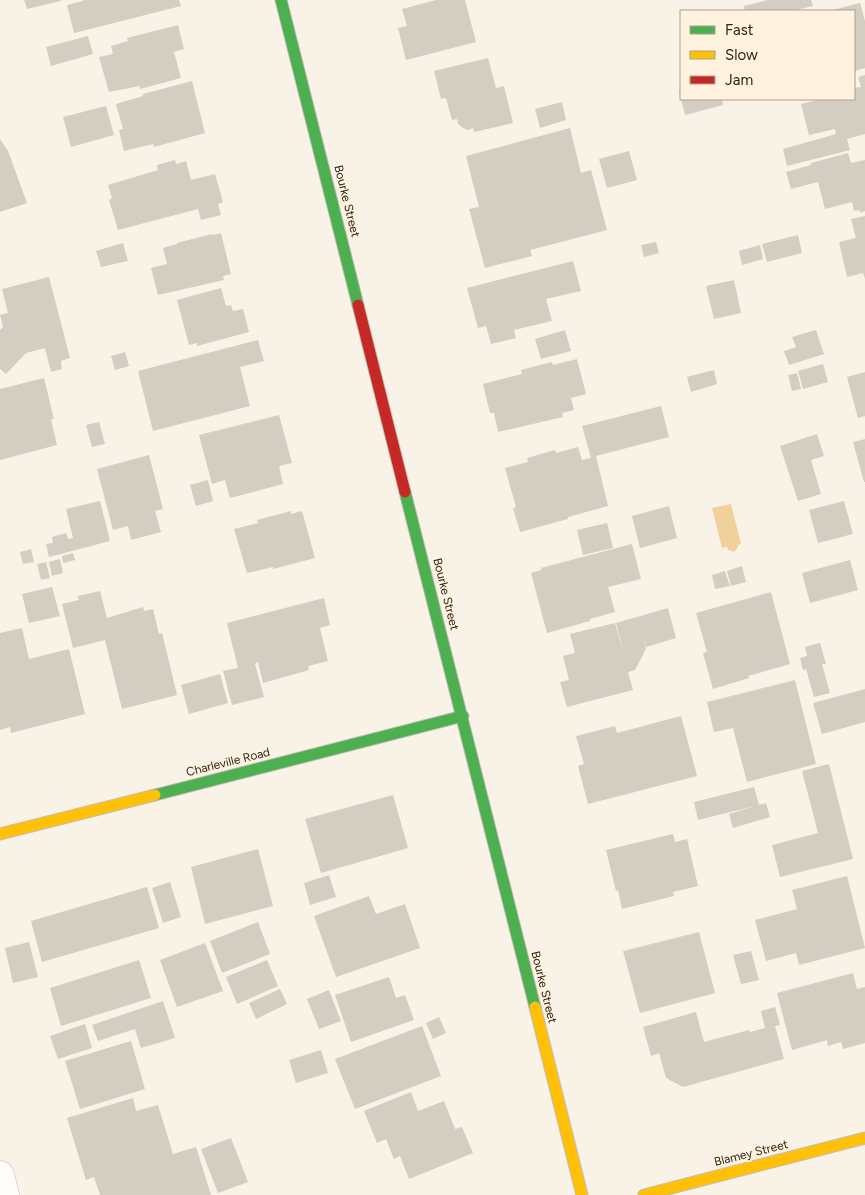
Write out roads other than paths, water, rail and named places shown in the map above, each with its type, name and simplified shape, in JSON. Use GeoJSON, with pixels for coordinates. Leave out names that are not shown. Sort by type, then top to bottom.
{"type":"FeatureCollection","features":[{"type":"Feature","properties":{"kind":"main road","name":"Bourke Street"},"geometry":{"type":"LineString","coordinates":[[282,0],[582,1195]]}},
{"type":"Feature","properties":{"kind":"main road","name":"Charleville Road"},"geometry":{"type":"LineString","coordinates":[[0,834],[462,716]]}},
{"type":"Feature","properties":{"kind":"main road","name":"Blamey Street"},"geometry":{"type":"LineString","coordinates":[[644,1195],[865,1138]]}},
{"type":"Feature","properties":{"kind":"street"},"geometry":{"type":"LineString","coordinates":[[0,1175],[5,1195]]}}]}
